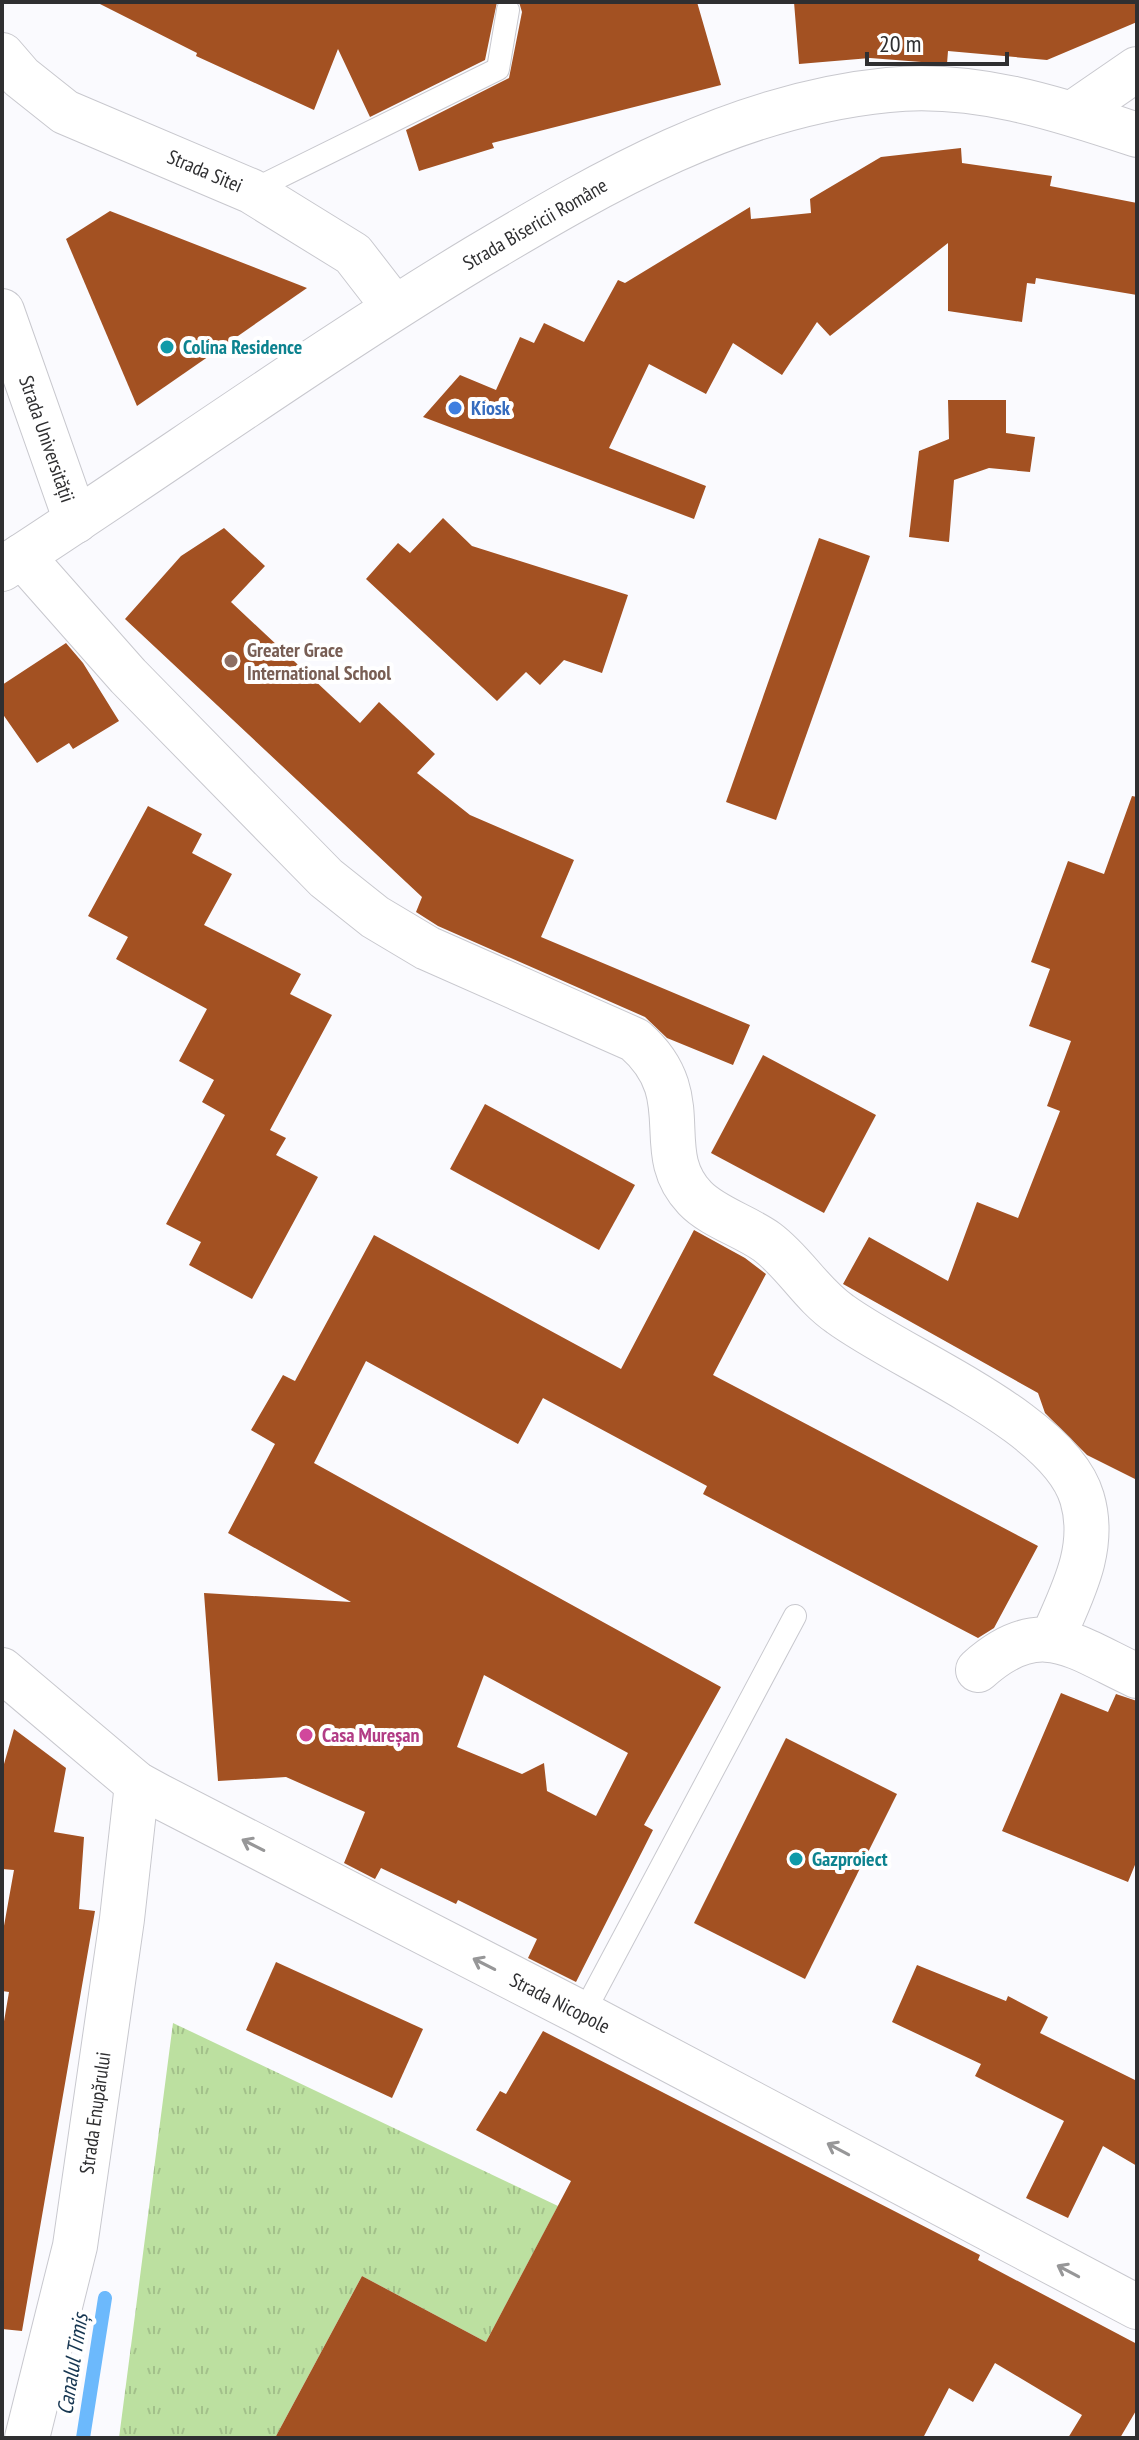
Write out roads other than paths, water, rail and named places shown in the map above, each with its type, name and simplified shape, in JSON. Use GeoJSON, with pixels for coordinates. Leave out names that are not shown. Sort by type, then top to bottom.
{"type":"FeatureCollection","features":[{"type":"Feature","properties":{"kind":"street","name":"Strada Sitei"},"geometry":{"type":"LineString","coordinates":[[2,55],[21,77],[65,112],[251,191],[353,254],[394,307]]}},
{"type":"Feature","properties":{"kind":"street"},"geometry":{"type":"LineString","coordinates":[[1073,113],[1137,69]]}},
{"type":"Feature","properties":{"kind":"street","name":"Strada Bisericii Române"},"geometry":{"type":"LineString","coordinates":[[12,563],[394,307],[624,173],[745,121],[827,99],[890,90],[955,90],[1009,97],[1073,113],[1137,135]]}},
{"type":"Feature","properties":{"kind":"street","name":"Strada Universității"},"geometry":{"type":"LineString","coordinates":[[2,311],[76,521]]}},
{"type":"Feature","properties":{"kind":"street"},"geometry":{"type":"LineString","coordinates":[[12,563],[128,676],[262,817],[326,878],[375,917],[427,948],[635,1040],[653,1056],[668,1084],[674,1111],[673,1163],[696,1200],[766,1242],[836,1312],[1023,1425],[1067,1467],[1082,1498],[1087,1533],[1084,1564],[1053,1637]]}},
{"type":"Feature","properties":{"kind":"street"},"geometry":{"type":"LineString","coordinates":[[978,1670],[1008,1648],[1053,1637],[1137,1676]]}},
{"type":"Feature","properties":{"kind":"street","name":"Strada Nicopole"},"geometry":{"type":"LineString","coordinates":[[2,1670],[137,1784],[583,2014],[1137,2307]]}},
{"type":"Feature","properties":{"kind":"street","name":"Strada Enupărului"},"geometry":{"type":"LineString","coordinates":[[27,2438],[75,2246],[122,1919],[137,1784]]}},
{"type":"Feature","properties":{"kind":"lane"},"geometry":{"type":"LineString","coordinates":[[251,191],[498,69],[508,10]]}},
{"type":"Feature","properties":{"kind":"lane"},"geometry":{"type":"LineString","coordinates":[[583,2014],[795,1616]]}},
{"type":"Feature","properties":{"kind":"waterway","name":"Canalul Timiș"},"geometry":{"type":"LineString","coordinates":[[83,2438],[105,2298]]}},
{"type":"Feature","properties":{"kind":"place","name":"Colina Residence"},"geometry":{"type":"Point","coordinates":[167,347]}},
{"type":"Feature","properties":{"kind":"place","name":"Kiosk"},"geometry":{"type":"Point","coordinates":[455,408]}},
{"type":"Feature","properties":{"kind":"place","name":"Greater Grace International School"},"geometry":{"type":"Point","coordinates":[231,661]}},
{"type":"Feature","properties":{"kind":"place","name":"Casa Mureșan"},"geometry":{"type":"Point","coordinates":[306,1735]}},
{"type":"Feature","properties":{"kind":"place","name":"Gazproiect"},"geometry":{"type":"Point","coordinates":[796,1859]}}]}
